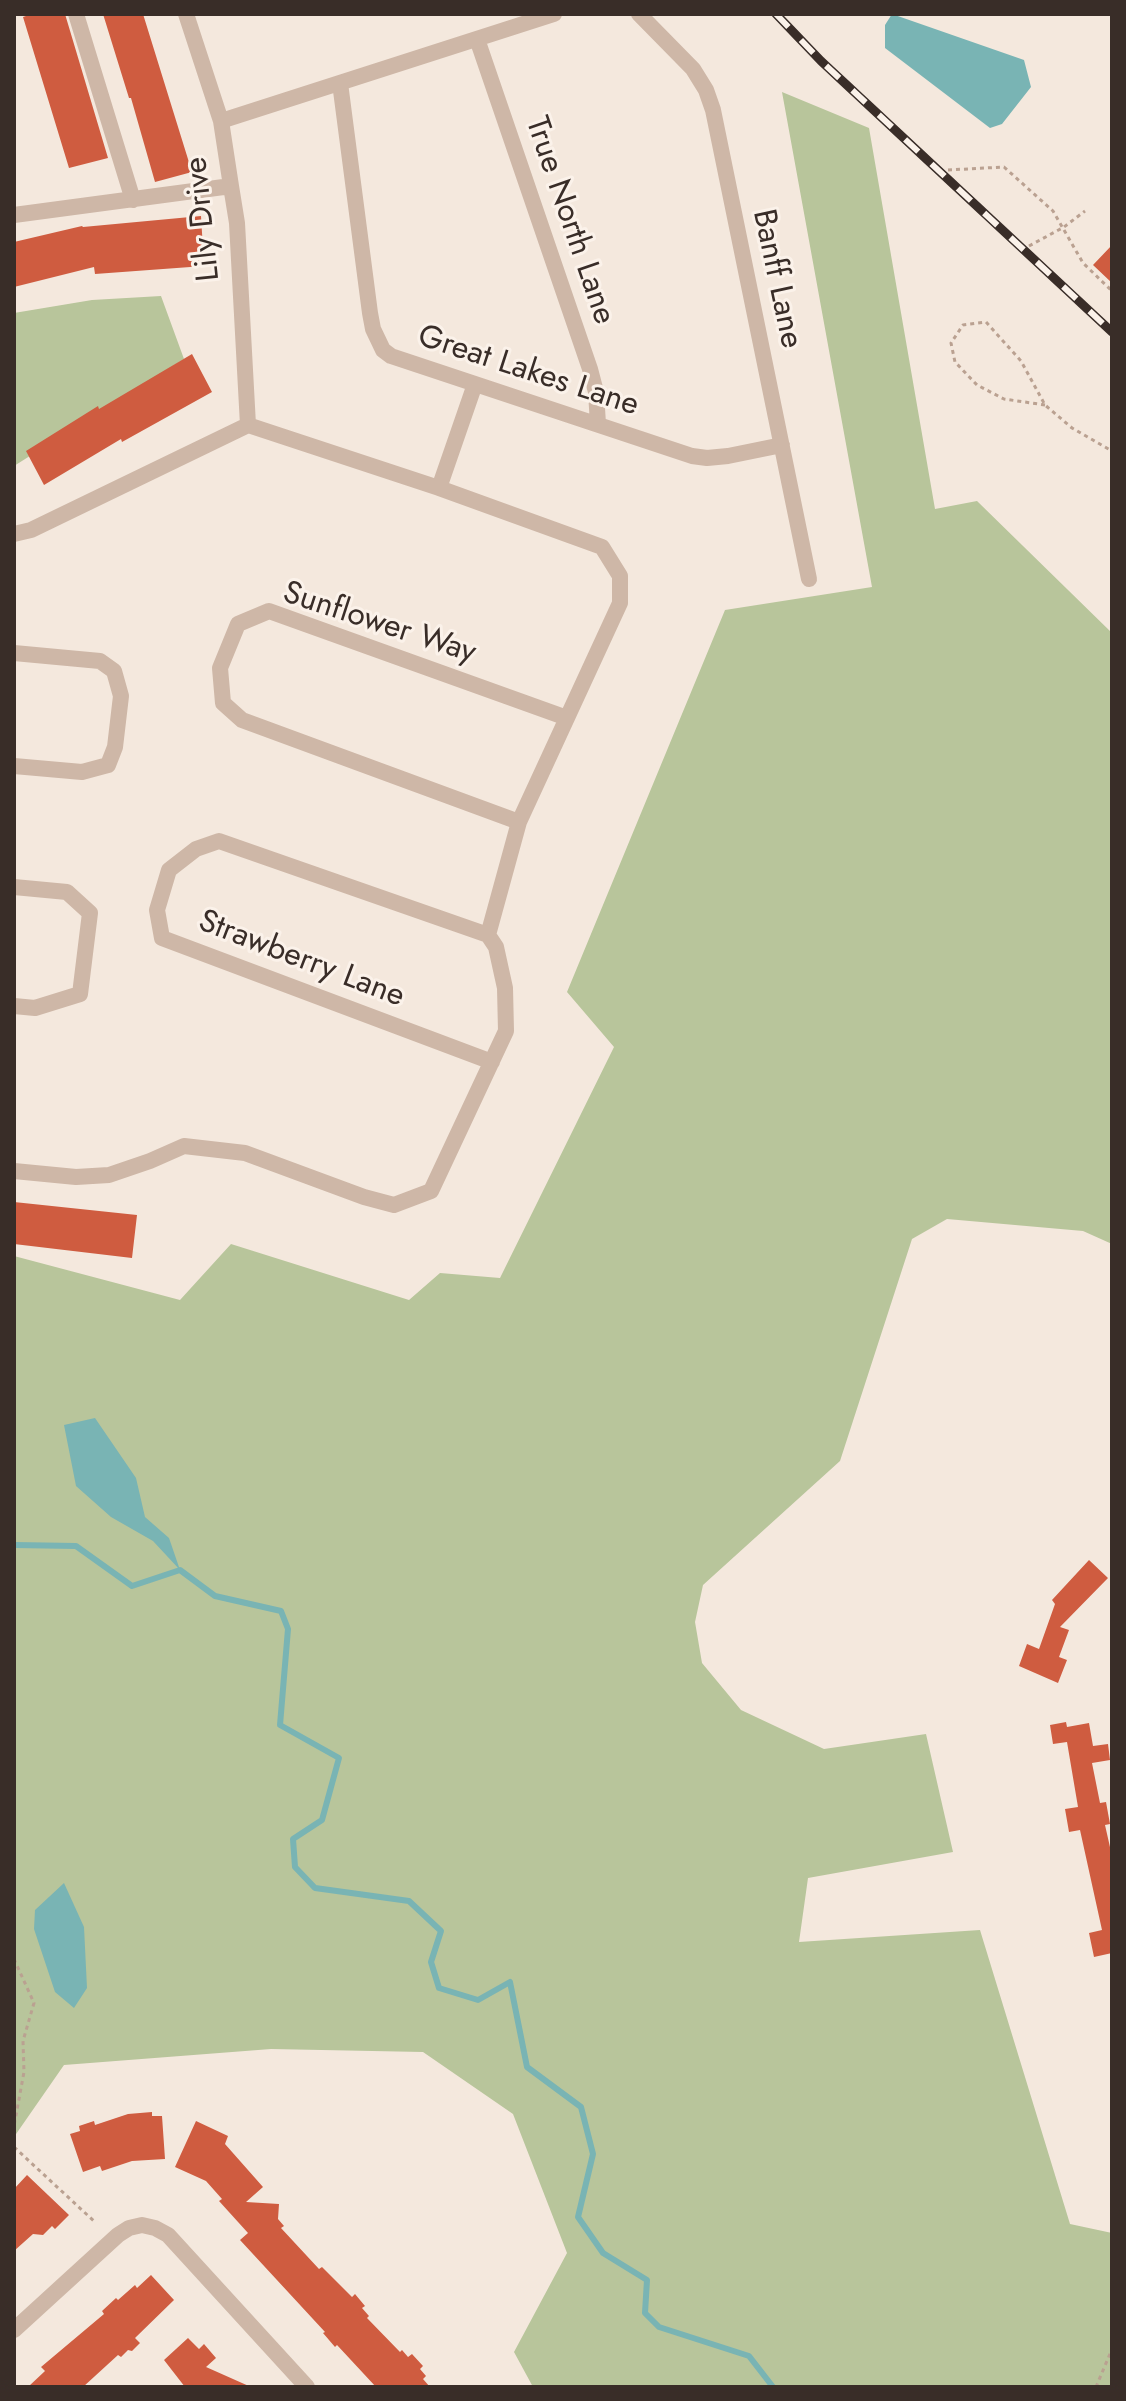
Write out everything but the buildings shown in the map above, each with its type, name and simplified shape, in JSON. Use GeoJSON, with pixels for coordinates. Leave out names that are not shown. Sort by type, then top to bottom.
{"type":"FeatureCollection","features":[{"type":"Feature","properties":{"kind":"street"},"geometry":{"type":"LineString","coordinates":[[76,14],[133,200]]}},
{"type":"Feature","properties":{"kind":"street","name":"Lily Drive"},"geometry":{"type":"LineString","coordinates":[[186,14],[221,121],[237,223],[248,425]]}},
{"type":"Feature","properties":{"kind":"street"},"geometry":{"type":"LineString","coordinates":[[221,121],[554,14]]}},
{"type":"Feature","properties":{"kind":"street","name":"Banff Lane"},"geometry":{"type":"LineString","coordinates":[[639,14],[693,69],[706,90],[713,110],[809,579]]}},
{"type":"Feature","properties":{"kind":"street","name":"True North Lane"},"geometry":{"type":"LineString","coordinates":[[477,39],[590,369],[596,392],[598,424]]}},
{"type":"Feature","properties":{"kind":"street","name":"Great Lakes Lane"},"geometry":{"type":"LineString","coordinates":[[340,83],[370,313],[377,341],[383,350],[391,356],[692,456],[707,458],[782,445]]}},
{"type":"Feature","properties":{"kind":"street"},"geometry":{"type":"LineString","coordinates":[[14,215],[231,186]]}},
{"type":"Feature","properties":{"kind":"street"},"geometry":{"type":"LineString","coordinates":[[439,488],[475,384]]}},
{"type":"Feature","properties":{"kind":"street"},"geometry":{"type":"LineString","coordinates":[[14,534],[31,530],[248,425],[439,488],[602,547],[620,576],[620,603],[519,822],[488,935],[496,947],[505,988],[506,1031],[431,1191],[394,1205],[245,1153],[184,1146],[109,1175],[76,1177],[14,1171]]}},
{"type":"Feature","properties":{"kind":"street","name":"Sunflower Way"},"geometry":{"type":"LineString","coordinates":[[519,822],[242,720],[223,703],[220,668],[238,624],[269,611],[567,718]]}},
{"type":"Feature","properties":{"kind":"street"},"geometry":{"type":"LineString","coordinates":[[14,653],[100,661],[114,671],[121,696],[115,747],[108,765],[82,772],[14,766]]}},
{"type":"Feature","properties":{"kind":"street","name":"Strawberry Lane"},"geometry":{"type":"LineString","coordinates":[[488,935],[219,841],[196,849],[169,870],[157,910],[162,938],[492,1062]]}},
{"type":"Feature","properties":{"kind":"street"},"geometry":{"type":"LineString","coordinates":[[14,887],[67,892],[90,913],[80,994],[35,1008],[14,1006]]}},
{"type":"Feature","properties":{"kind":"street"},"geometry":{"type":"LineString","coordinates":[[14,2330],[118,2235],[142,2225],[168,2235],[307,2387]]}},
{"type":"Feature","properties":{"kind":"path"},"geometry":{"type":"LineString","coordinates":[[948,170],[1004,167],[1053,211],[1083,263],[1112,291]]}},
{"type":"Feature","properties":{"kind":"path"},"geometry":{"type":"LineString","coordinates":[[1029,246],[1064,227],[1085,211]]}},
{"type":"Feature","properties":{"kind":"path"},"geometry":{"type":"LineString","coordinates":[[1045,405],[1004,399],[977,385],[955,362],[951,343],[963,325],[986,322],[1021,361],[1045,405],[1072,428],[1112,451]]}},
{"type":"Feature","properties":{"kind":"path"},"geometry":{"type":"LineString","coordinates":[[14,1959],[34,2003],[23,2041],[24,2072],[14,2126]]}},
{"type":"Feature","properties":{"kind":"path"},"geometry":{"type":"LineString","coordinates":[[14,2147],[96,2223]]}},
{"type":"Feature","properties":{"kind":"path"},"geometry":{"type":"LineString","coordinates":[[1096,2387],[1112,2349]]}},
{"type":"Feature","properties":{"kind":"green space"},"geometry":{"type":"Polygon","coordinates":[[[782,92],[869,128],[935,509],[977,501],[1112,633],[1112,1244],[1083,1231],[947,1219],[912,1239],[840,1461],[703,1585],[695,1622],[702,1663],[741,1710],[824,1749],[926,1734],[953,1852],[808,1878],[799,1942],[980,1930],[1070,2224],[1112,2233],[1112,2387],[533,2387],[514,2352],[567,2253],[513,2114],[423,2052],[271,2049],[64,2065],[14,2137],[14,1256],[180,1300],[231,1244],[409,1300],[440,1273],[500,1278],[614,1047],[567,992],[725,610],[872,587],[782,92]]]}},
{"type":"Feature","properties":{"kind":"green space"},"geometry":{"type":"Polygon","coordinates":[[[161,296],[184,359],[14,466],[14,313],[92,300],[161,296]]]}},
{"type":"Feature","properties":{"kind":"water"},"geometry":{"type":"Polygon","coordinates":[[[892,14],[1024,60],[1031,87],[1002,124],[990,128],[885,48],[885,25],[892,14]]]}},
{"type":"Feature","properties":{"kind":"water"},"geometry":{"type":"Polygon","coordinates":[[[95,1418],[136,1478],[145,1517],[169,1538],[180,1570],[153,1541],[111,1517],[76,1486],[64,1425],[95,1418]]]}},
{"type":"Feature","properties":{"kind":"water"},"geometry":{"type":"Polygon","coordinates":[[[64,1883],[84,1927],[87,1988],[74,2008],[55,1992],[34,1929],[35,1910],[64,1883]]]}},
{"type":"Feature","properties":{"kind":"waterway"},"geometry":{"type":"LineString","coordinates":[[14,1545],[76,1546],[132,1586],[180,1570],[215,1596],[281,1611],[288,1629],[280,1725],[339,1758],[322,1820],[293,1839],[295,1867],[315,1888],[409,1901],[441,1931],[431,1962],[439,1988],[478,2000],[510,1982],[527,2067],[581,2107],[593,2154],[578,2217],[603,2253],[647,2280],[645,2313],[659,2327],[749,2356],[773,2387]]}},
{"type":"Feature","properties":{"kind":"railway"},"geometry":{"type":"LineString","coordinates":[[776,14],[821,61],[1112,332]]}}]}
